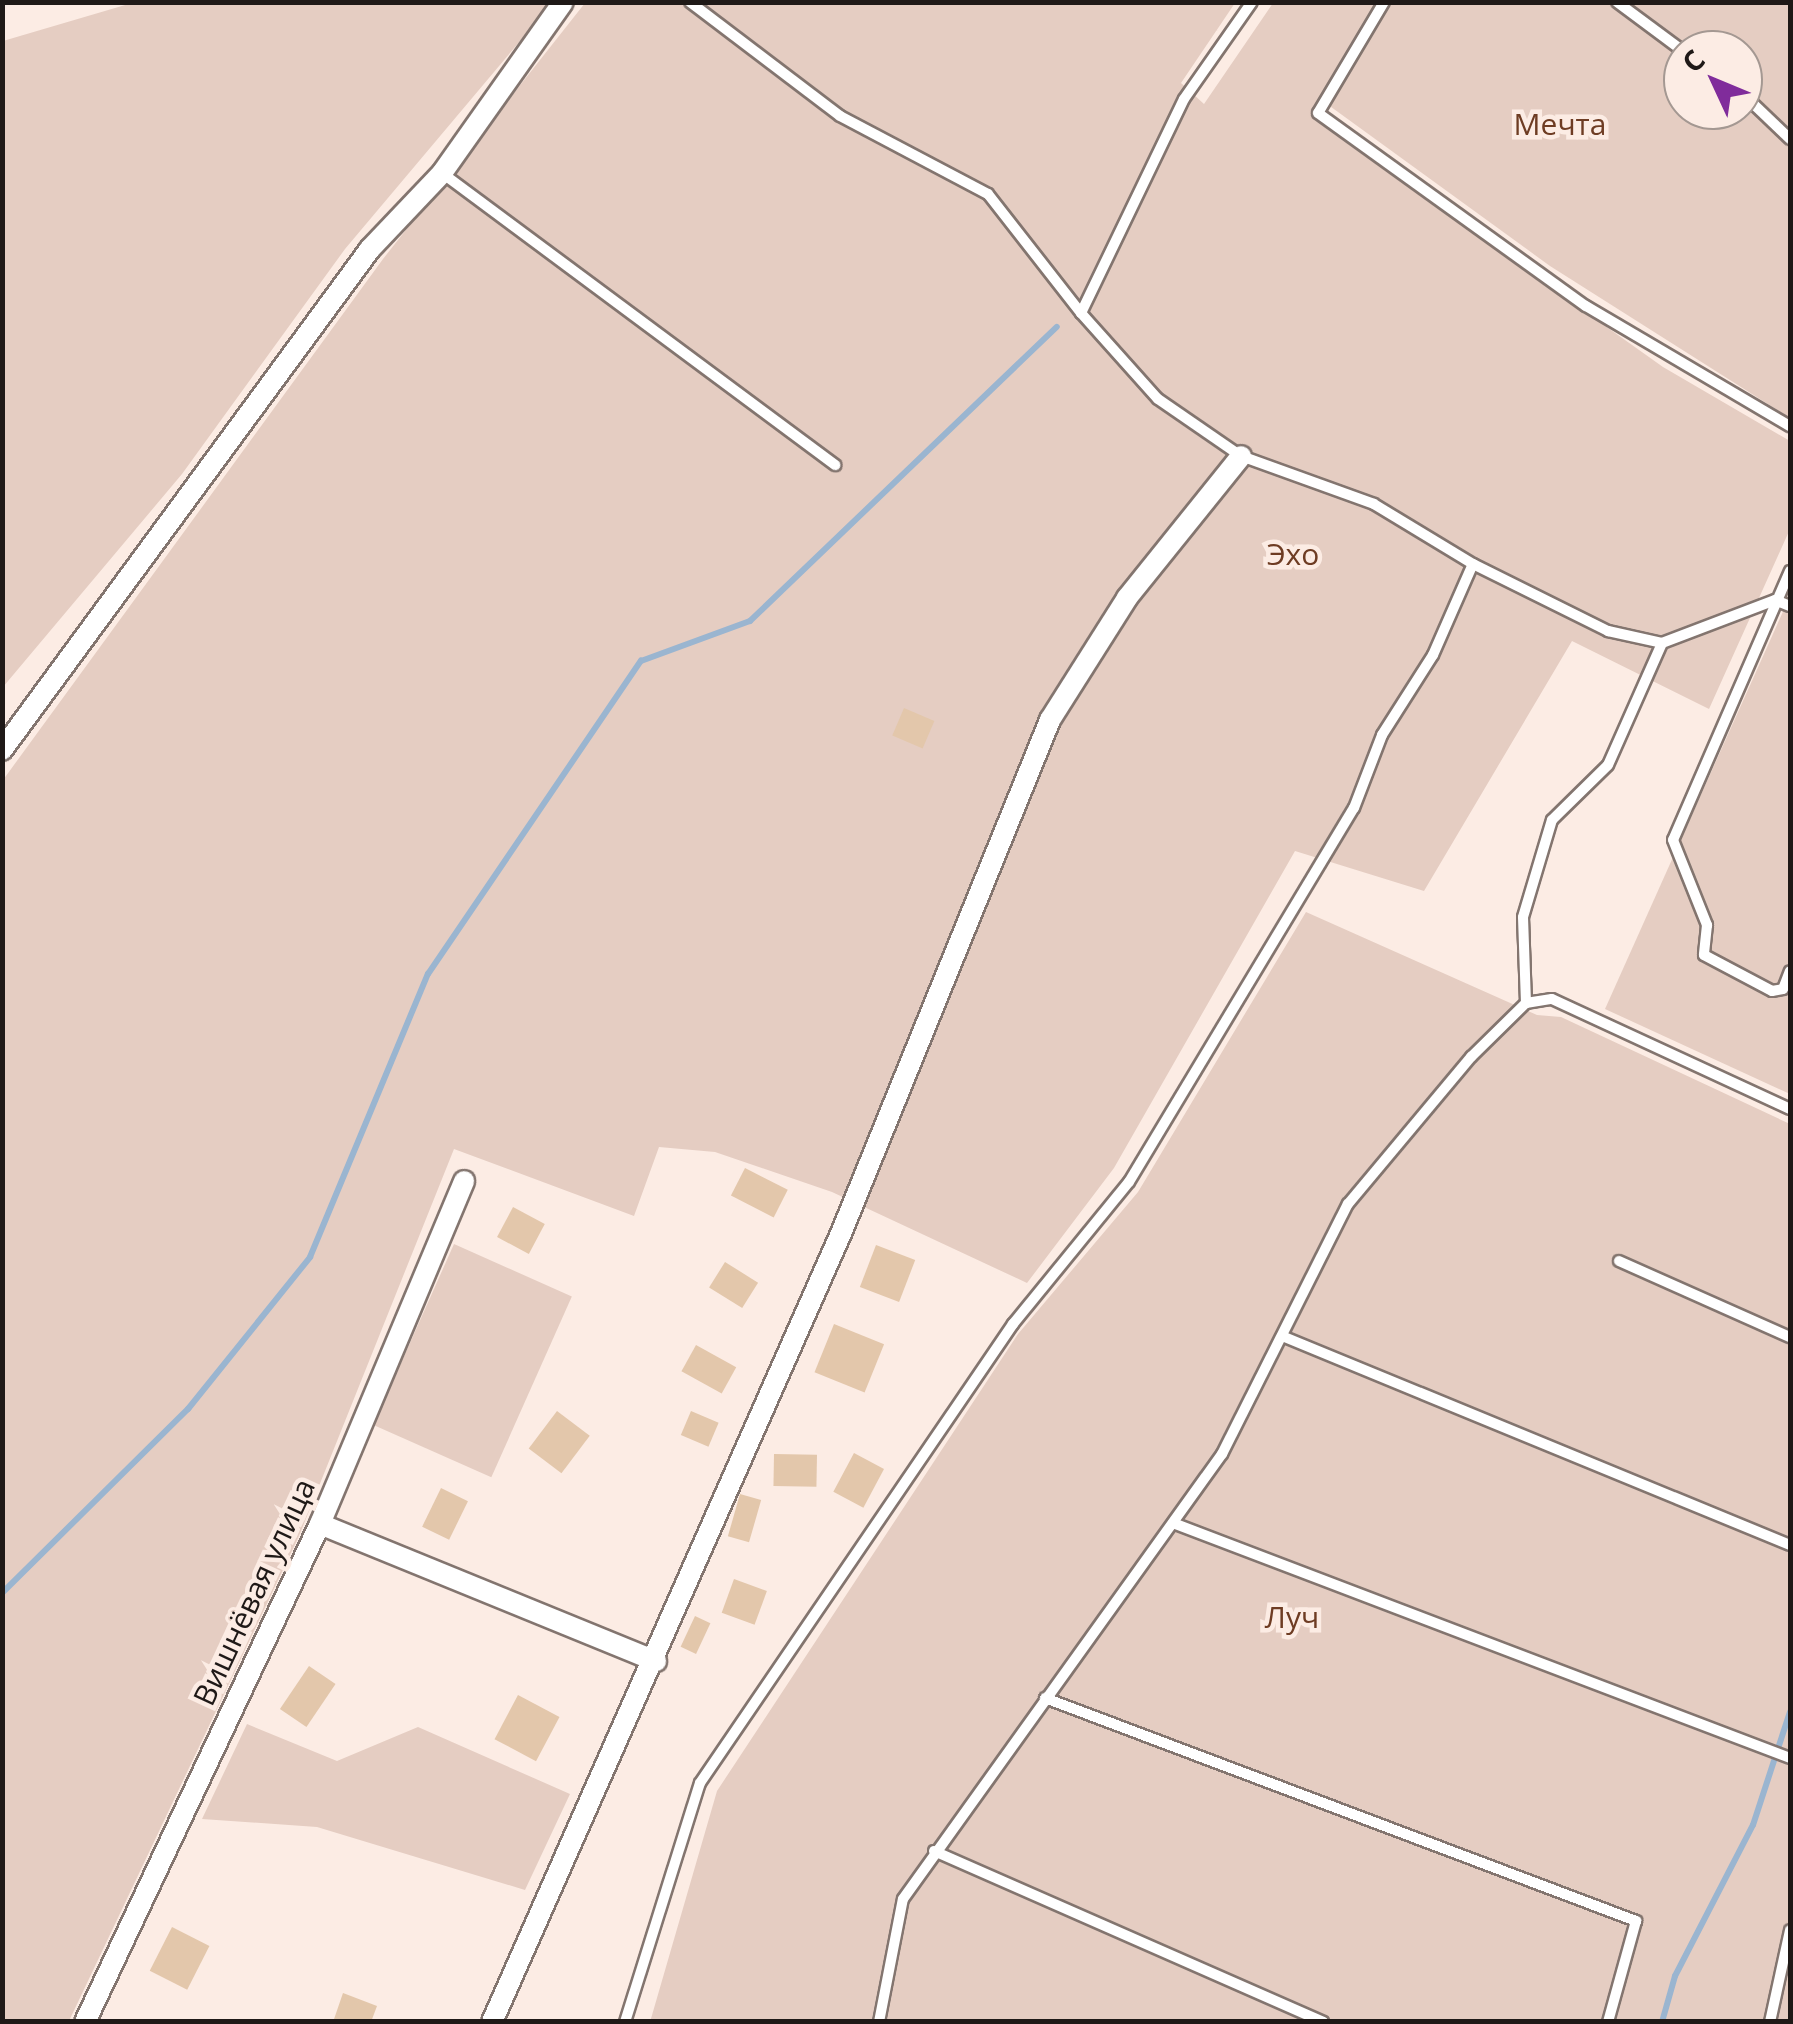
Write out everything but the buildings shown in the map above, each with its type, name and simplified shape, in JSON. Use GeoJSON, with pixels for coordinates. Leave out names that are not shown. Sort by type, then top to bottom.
{"type":"FeatureCollection","features":[{"type":"Feature","properties":{"kind":"street"},"geometry":{"type":"LineString","coordinates":[[2,750],[370,249],[442,174],[563,2]]}},
{"type":"Feature","properties":{"kind":"street"},"geometry":{"type":"LineString","coordinates":[[492,2022],[656,1661],[842,1231],[1050,720],[1127,598],[1242,456]]}},
{"type":"Feature","properties":{"kind":"street","name":"Вишнёвая улица"},"geometry":{"type":"LineString","coordinates":[[85,2022],[320,1524],[464,1182]]}},
{"type":"Feature","properties":{"kind":"street"},"geometry":{"type":"LineString","coordinates":[[320,1524],[656,1661]]}},
{"type":"Feature","properties":{"kind":"lane"},"geometry":{"type":"LineString","coordinates":[[690,2],[840,116],[988,194],[1081,314],[1158,399],[1242,456],[1374,504],[1473,564],[1608,632],[1662,643],[1775,600],[1790,606]]}},
{"type":"Feature","properties":{"kind":"lane"},"geometry":{"type":"LineString","coordinates":[[1081,314],[1184,99],[1252,2]]}},
{"type":"Feature","properties":{"kind":"lane"},"geometry":{"type":"LineString","coordinates":[[1384,2],[1318,113],[1586,306],[1790,426]]}},
{"type":"Feature","properties":{"kind":"lane"},"geometry":{"type":"LineString","coordinates":[[1617,2],[1663,36]]}},
{"type":"Feature","properties":{"kind":"lane"},"geometry":{"type":"LineString","coordinates":[[1763,114],[1790,140]]}},
{"type":"Feature","properties":{"kind":"lane"},"geometry":{"type":"LineString","coordinates":[[442,174],[835,465]]}},
{"type":"Feature","properties":{"kind":"lane"},"geometry":{"type":"LineString","coordinates":[[625,2022],[700,1782],[1013,1324],[1129,1182],[1354,808],[1382,735],[1433,655],[1473,564]]}},
{"type":"Feature","properties":{"kind":"lane"},"geometry":{"type":"LineString","coordinates":[[1790,571],[1673,840],[1707,925],[1704,955],[1772,991],[1783,989],[1790,971]]}},
{"type":"Feature","properties":{"kind":"lane"},"geometry":{"type":"LineString","coordinates":[[1526,1003],[1523,917],[1552,820],[1608,765],[1662,643]]}},
{"type":"Feature","properties":{"kind":"lane"},"geometry":{"type":"LineString","coordinates":[[879,2022],[903,1899],[1222,1454],[1348,1204],[1472,1057],[1526,1003],[1552,999],[1790,1109]]}},
{"type":"Feature","properties":{"kind":"lane"},"geometry":{"type":"LineString","coordinates":[[1619,1261],[1790,1337]]}},
{"type":"Feature","properties":{"kind":"lane"},"geometry":{"type":"LineString","coordinates":[[1282,1336],[1790,1545]]}},
{"type":"Feature","properties":{"kind":"lane"},"geometry":{"type":"LineString","coordinates":[[1173,1523],[1790,1758]]}},
{"type":"Feature","properties":{"kind":"lane"},"geometry":{"type":"LineString","coordinates":[[1045,1698],[1636,1921],[1608,2022]]}},
{"type":"Feature","properties":{"kind":"lane"},"geometry":{"type":"LineString","coordinates":[[934,1851],[1323,2022]]}},
{"type":"Feature","properties":{"kind":"lane"},"geometry":{"type":"LineString","coordinates":[[1770,2022],[1790,1930]]}},
{"type":"Feature","properties":{"kind":"green space"},"geometry":{"type":"Polygon","coordinates":[[[132,3],[552,3],[345,249],[182,474],[3,687],[3,41],[132,3]]]}},
{"type":"Feature","properties":{"kind":"green space"},"geometry":{"type":"Polygon","coordinates":[[[585,3],[1235,3],[1181,83],[1204,104],[1273,3],[1790,3],[1790,418],[1550,266],[1327,104],[1314,119],[1663,367],[1790,441],[1790,529],[1709,709],[1572,641],[1424,891],[1295,851],[1114,1168],[1027,1283],[832,1192],[715,1152],[659,1147],[634,1216],[454,1149],[299,1536],[69,2021],[3,2021],[3,780],[383,259],[585,3]]]}},
{"type":"Feature","properties":{"kind":"green space"},"geometry":{"type":"Polygon","coordinates":[[[1790,596],[1790,1094],[1605,1009],[1790,596]]]}},
{"type":"Feature","properties":{"kind":"green space","name":"Луч"},"geometry":{"type":"Polygon","coordinates":[[[1306,912],[1537,1015],[1561,1017],[1790,1124],[1790,2021],[650,2022],[717,1791],[1018,1334],[1138,1192],[1306,912]]]}},
{"type":"Feature","properties":{"kind":"green space"},"geometry":{"type":"Polygon","coordinates":[[[454,1244],[572,1296],[491,1477],[373,1425],[454,1244]]]}},
{"type":"Feature","properties":{"kind":"green space"},"geometry":{"type":"Polygon","coordinates":[[[247,1724],[337,1761],[418,1727],[570,1794],[525,1890],[317,1827],[202,1819],[247,1724]]]}},
{"type":"Feature","properties":{"kind":"waterway"},"geometry":{"type":"LineString","coordinates":[[2,1593],[188,1409],[310,1257],[428,974],[641,661],[750,621],[1057,327]]}},
{"type":"Feature","properties":{"kind":"waterway"},"geometry":{"type":"LineString","coordinates":[[1662,2022],[1675,1976],[1753,1825],[1790,1712]]}},
{"type":"Feature","properties":{"kind":"park label","name":"Мечта"},"geometry":{"type":"Point","coordinates":[1560,124]}},
{"type":"Feature","properties":{"kind":"park label","name":"Эхо"},"geometry":{"type":"Point","coordinates":[1293,554]}}]}
